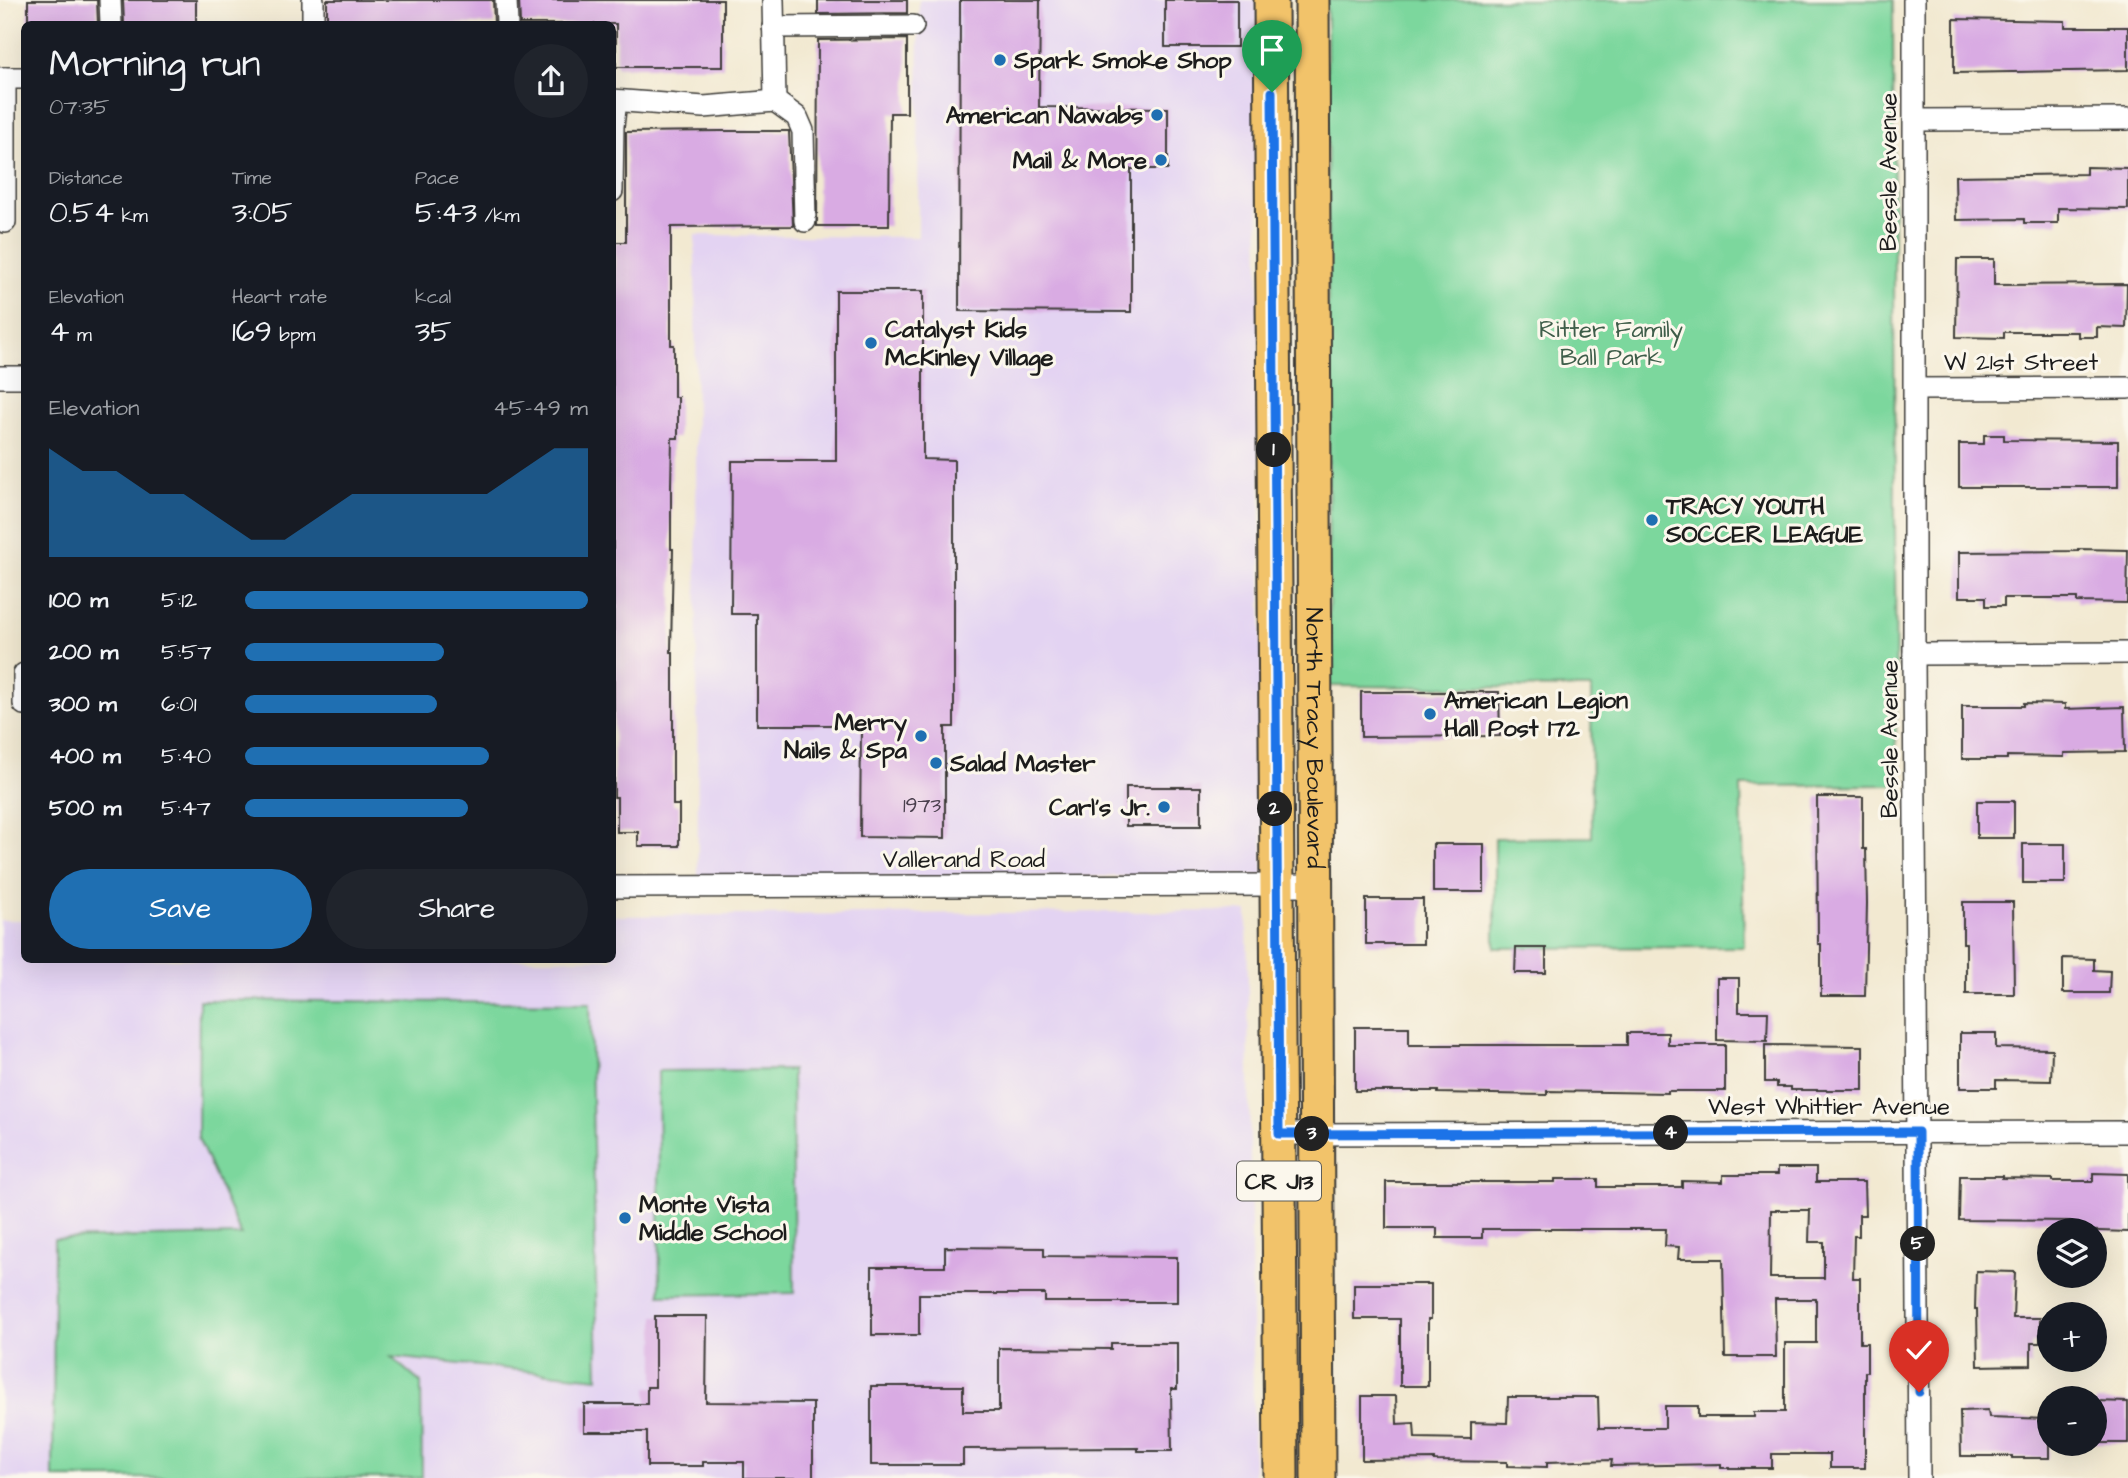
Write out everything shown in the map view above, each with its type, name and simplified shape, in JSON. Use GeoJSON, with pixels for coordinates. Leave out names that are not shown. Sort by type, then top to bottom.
{"type":"FeatureCollection","features":[{"type":"Feature","properties":{"kind":"main road","name":"North Tracy Boulevard"},"geometry":{"type":"LineString","coordinates":[[1271,0],[1281,1478]]}},
{"type":"Feature","properties":{"kind":"main road","name":"North Tracy Boulevard"},"geometry":{"type":"LineString","coordinates":[[1312,0],[1318,1478]]}},
{"type":"Feature","properties":{"kind":"street"},"geometry":{"type":"LineString","coordinates":[[110,0],[111,21]]}},
{"type":"Feature","properties":{"kind":"street"},"geometry":{"type":"LineString","coordinates":[[313,0],[313,21]]}},
{"type":"Feature","properties":{"kind":"street"},"geometry":{"type":"LineString","coordinates":[[506,0],[507,21]]}},
{"type":"Feature","properties":{"kind":"street"},"geometry":{"type":"LineString","coordinates":[[774,0],[775,101]]}},
{"type":"Feature","properties":{"kind":"street","name":"Bessle Avenue"},"geometry":{"type":"LineString","coordinates":[[1914,0],[1914,654],[1919,1478]]}},
{"type":"Feature","properties":{"kind":"street"},"geometry":{"type":"LineString","coordinates":[[773,27],[913,26]]}},
{"type":"Feature","properties":{"kind":"street"},"geometry":{"type":"LineString","coordinates":[[5,222],[10,78]]}},
{"type":"Feature","properties":{"kind":"street"},"geometry":{"type":"LineString","coordinates":[[616,101],[704,107],[775,101],[797,117],[803,131],[805,221]]}},
{"type":"Feature","properties":{"kind":"street"},"geometry":{"type":"LineString","coordinates":[[1914,120],[2128,119]]}},
{"type":"Feature","properties":{"kind":"street"},"geometry":{"type":"LineString","coordinates":[[0,377],[21,377]]}},
{"type":"Feature","properties":{"kind":"street","name":"W 21st Street"},"geometry":{"type":"LineString","coordinates":[[1915,389],[2128,388]]}},
{"type":"Feature","properties":{"kind":"street"},"geometry":{"type":"LineString","coordinates":[[1914,654],[2128,653]]}},
{"type":"Feature","properties":{"kind":"street","name":"Vallerand Road"},"geometry":{"type":"LineString","coordinates":[[616,887],[1316,885]]}},
{"type":"Feature","properties":{"kind":"street","name":"West Whittier Avenue"},"geometry":{"type":"LineString","coordinates":[[1279,1134],[2128,1132]]}},
{"type":"Feature","properties":{"kind":"shaded area"},"geometry":{"type":"Polygon","coordinates":[[[919,0],[1257,0],[1263,875],[698,879],[695,235],[918,237],[919,0]]]}},
{"type":"Feature","properties":{"kind":"shaded area","name":"Monte Vista Middle School"},"geometry":{"type":"Polygon","coordinates":[[[1247,911],[1254,1478],[0,1478],[0,920],[21,920],[21,963],[616,963],[616,916],[1247,911]]]}},
{"type":"Feature","properties":{"kind":"green space","name":"Ritter Family Ball Park"},"geometry":{"type":"Polygon","coordinates":[[[1327,0],[1893,0],[1896,785],[1741,786],[1744,947],[1495,948],[1495,838],[1592,837],[1591,688],[1329,686],[1327,0]]]}},
{"type":"Feature","properties":{"kind":"green space"},"geometry":{"type":"Polygon","coordinates":[[[199,1000],[590,1003],[598,1378],[391,1357],[421,1383],[422,1478],[53,1478],[54,1239],[241,1235],[198,1138],[199,1000]]]}},
{"type":"Feature","properties":{"kind":"green space"},"geometry":{"type":"Polygon","coordinates":[[[792,1070],[794,1293],[660,1295],[658,1071],[792,1070]]]}},
{"type":"Feature","properties":{"kind":"building"},"geometry":{"type":"Polygon","coordinates":[[[28,0],[97,0],[98,21],[28,21],[28,0]]]}},
{"type":"Feature","properties":{"kind":"building"},"geometry":{"type":"Polygon","coordinates":[[[123,0],[196,0],[196,21],[124,21],[123,0]]]}},
{"type":"Feature","properties":{"kind":"building"},"geometry":{"type":"Polygon","coordinates":[[[327,0],[493,0],[494,21],[327,21],[327,0]]]}},
{"type":"Feature","properties":{"kind":"building"},"geometry":{"type":"Polygon","coordinates":[[[519,0],[723,0],[723,67],[616,67],[616,21],[520,21],[519,0]]]}},
{"type":"Feature","properties":{"kind":"building"},"geometry":{"type":"Polygon","coordinates":[[[818,0],[907,0],[907,13],[818,14],[818,0]]]}},
{"type":"Feature","properties":{"kind":"building"},"geometry":{"type":"Polygon","coordinates":[[[960,0],[1040,0],[1039,107],[1168,108],[1168,169],[1131,169],[1131,312],[959,311],[960,0]]]}},
{"type":"Feature","properties":{"kind":"building"},"geometry":{"type":"Polygon","coordinates":[[[1165,0],[1237,0],[1237,47],[1165,47],[1165,0]]]}},
{"type":"Feature","properties":{"kind":"building"},"geometry":{"type":"Polygon","coordinates":[[[1954,19],[2065,21],[2065,27],[2128,27],[2128,70],[1954,73],[1954,19]]]}},
{"type":"Feature","properties":{"kind":"building"},"geometry":{"type":"Polygon","coordinates":[[[907,39],[907,113],[890,113],[889,226],[817,226],[818,40],[907,39]]]}},
{"type":"Feature","properties":{"kind":"building"},"geometry":{"type":"Polygon","coordinates":[[[789,131],[793,226],[671,227],[671,345],[674,345],[674,397],[678,397],[678,438],[672,438],[671,652],[673,805],[679,805],[679,846],[638,846],[638,832],[617,832],[616,242],[626,242],[626,132],[789,131]]]}},
{"type":"Feature","properties":{"kind":"building"},"geometry":{"type":"Polygon","coordinates":[[[2086,167],[2128,168],[2128,209],[2058,208],[2058,223],[2024,223],[2024,219],[1956,220],[1955,176],[2086,174],[2086,167]]]}},
{"type":"Feature","properties":{"kind":"building"},"geometry":{"type":"Polygon","coordinates":[[[1957,259],[1994,259],[1994,285],[2127,284],[2126,328],[2097,327],[2097,337],[2078,337],[2078,332],[2004,332],[2004,338],[1956,337],[1957,259]]]}},
{"type":"Feature","properties":{"kind":"building"},"geometry":{"type":"Polygon","coordinates":[[[836,291],[923,291],[923,459],[954,460],[954,727],[945,727],[945,838],[860,837],[861,725],[757,725],[757,614],[731,614],[732,461],[836,461],[836,291]]]}},
{"type":"Feature","properties":{"kind":"building"},"geometry":{"type":"Polygon","coordinates":[[[1984,435],[2004,435],[2004,440],[2118,441],[2118,487],[1959,487],[1959,444],[1984,444],[1984,435]]]}},
{"type":"Feature","properties":{"kind":"building"},"geometry":{"type":"Polygon","coordinates":[[[2128,550],[2127,603],[2077,602],[2077,598],[2004,598],[2004,606],[1986,606],[1986,597],[1959,597],[1959,552],[2128,550]]]}},
{"type":"Feature","properties":{"kind":"building","name":"American Legion Hall Post 172"},"geometry":{"type":"Polygon","coordinates":[[[1361,692],[1499,692],[1500,736],[1361,737],[1361,692]]]}},
{"type":"Feature","properties":{"kind":"building"},"geometry":{"type":"Polygon","coordinates":[[[2024,703],[2065,704],[2065,709],[2124,707],[2125,752],[2064,753],[2064,757],[2007,756],[2007,759],[1962,759],[1962,706],[2024,706],[2024,703]]]}},
{"type":"Feature","properties":{"kind":"building","name":"Carl's Jr."},"geometry":{"type":"Polygon","coordinates":[[[1126,787],[1201,787],[1201,826],[1126,826],[1126,787]]]}},
{"type":"Feature","properties":{"kind":"building"},"geometry":{"type":"Polygon","coordinates":[[[1817,797],[1863,797],[1867,903],[1865,996],[1821,996],[1817,797]]]}},
{"type":"Feature","properties":{"kind":"building"},"geometry":{"type":"Polygon","coordinates":[[[1977,801],[2014,801],[2014,838],[1977,838],[1977,801]]]}},
{"type":"Feature","properties":{"kind":"building"},"geometry":{"type":"Polygon","coordinates":[[[1433,844],[1484,844],[1484,892],[1433,892],[1433,844]]]}},
{"type":"Feature","properties":{"kind":"building"},"geometry":{"type":"Polygon","coordinates":[[[2023,844],[2065,844],[2065,883],[2023,883],[2023,844]]]}},
{"type":"Feature","properties":{"kind":"building"},"geometry":{"type":"Polygon","coordinates":[[[1366,899],[1423,899],[1423,944],[1366,944],[1366,899]]]}},
{"type":"Feature","properties":{"kind":"building"},"geometry":{"type":"Polygon","coordinates":[[[1963,902],[2013,902],[2014,994],[1966,994],[1963,902]]]}},
{"type":"Feature","properties":{"kind":"building"},"geometry":{"type":"Polygon","coordinates":[[[1516,948],[1546,948],[1546,973],[1515,973],[1516,948]]]}},
{"type":"Feature","properties":{"kind":"building"},"geometry":{"type":"Polygon","coordinates":[[[2063,958],[2094,959],[2094,970],[2110,971],[2109,993],[2063,993],[2063,958]]]}},
{"type":"Feature","properties":{"kind":"building"},"geometry":{"type":"Polygon","coordinates":[[[1717,978],[1739,978],[1739,1012],[1768,1012],[1767,1041],[1717,1040],[1717,978]]]}},
{"type":"Feature","properties":{"kind":"building"},"geometry":{"type":"Polygon","coordinates":[[[1355,1027],[1409,1027],[1409,1045],[1627,1045],[1627,1033],[1668,1033],[1668,1045],[1725,1045],[1725,1091],[1547,1091],[1547,1095],[1355,1091],[1355,1027]]]}},
{"type":"Feature","properties":{"kind":"building"},"geometry":{"type":"Polygon","coordinates":[[[1960,1033],[1996,1033],[1996,1048],[2052,1049],[2051,1081],[1996,1080],[1996,1088],[1960,1088],[1960,1033]]]}},
{"type":"Feature","properties":{"kind":"building"},"geometry":{"type":"Polygon","coordinates":[[[1765,1045],[1863,1046],[1863,1090],[1791,1090],[1791,1087],[1777,1087],[1777,1082],[1765,1082],[1765,1045]]]}},
{"type":"Feature","properties":{"kind":"building"},"geometry":{"type":"Polygon","coordinates":[[[1777,1168],[1816,1168],[1816,1182],[1864,1182],[1865,1215],[1859,1215],[1859,1236],[1854,1236],[1853,1278],[1860,1278],[1860,1343],[1867,1343],[1865,1468],[1830,1468],[1830,1454],[1772,1454],[1772,1468],[1721,1468],[1721,1464],[1611,1466],[1612,1460],[1547,1462],[1547,1467],[1507,1466],[1507,1462],[1434,1459],[1362,1460],[1362,1396],[1396,1396],[1397,1424],[1414,1423],[1415,1438],[1471,1439],[1471,1422],[1507,1423],[1508,1397],[1598,1397],[1599,1428],[1665,1428],[1665,1406],[1698,1406],[1698,1417],[1754,1417],[1754,1412],[1785,1412],[1785,1343],[1816,1343],[1816,1299],[1775,1299],[1776,1357],[1725,1357],[1723,1259],[1678,1259],[1679,1247],[1665,1246],[1666,1229],[1482,1229],[1482,1238],[1437,1238],[1437,1228],[1386,1228],[1386,1182],[1555,1182],[1555,1179],[1598,1179],[1598,1187],[1682,1187],[1682,1181],[1723,1182],[1723,1175],[1777,1175],[1777,1168]],[[1771,1210],[1770,1278],[1824,1278],[1824,1242],[1809,1242],[1810,1210],[1771,1210]]]}},
{"type":"Feature","properties":{"kind":"building"},"geometry":{"type":"Polygon","coordinates":[[[2093,1173],[2128,1174],[2128,1232],[2107,1231],[2107,1218],[1959,1220],[1960,1176],[2093,1181],[2093,1173]]]}},
{"type":"Feature","properties":{"kind":"building"},"geometry":{"type":"Polygon","coordinates":[[[945,1247],[1044,1248],[1044,1256],[1177,1257],[1177,1302],[1045,1302],[1045,1294],[919,1294],[919,1335],[872,1335],[872,1267],[945,1267],[945,1247]]]}},
{"type":"Feature","properties":{"kind":"building"},"geometry":{"type":"Polygon","coordinates":[[[1976,1271],[2015,1272],[2013,1318],[2037,1318],[2037,1343],[2031,1343],[2031,1365],[1978,1366],[1976,1271]]]}},
{"type":"Feature","properties":{"kind":"building"},"geometry":{"type":"Polygon","coordinates":[[[1354,1284],[1431,1284],[1428,1386],[1400,1386],[1400,1319],[1354,1319],[1354,1284]]]}},
{"type":"Feature","properties":{"kind":"building"},"geometry":{"type":"Polygon","coordinates":[[[655,1316],[707,1316],[706,1402],[813,1403],[813,1478],[744,1478],[744,1462],[703,1462],[703,1466],[647,1466],[647,1432],[584,1432],[584,1404],[647,1404],[647,1387],[655,1387],[655,1316]]]}},
{"type":"Feature","properties":{"kind":"building"},"geometry":{"type":"Polygon","coordinates":[[[1111,1343],[1177,1343],[1177,1389],[1171,1389],[1172,1451],[1138,1451],[1138,1448],[963,1449],[963,1465],[871,1465],[871,1386],[963,1386],[963,1411],[999,1411],[999,1348],[1111,1349],[1111,1343]]]}},
{"type":"Feature","properties":{"kind":"building"},"geometry":{"type":"Polygon","coordinates":[[[2107,1401],[2128,1402],[2128,1443],[2107,1443],[2107,1401]]]}},
{"type":"Feature","properties":{"kind":"building"},"geometry":{"type":"Polygon","coordinates":[[[1988,1410],[1989,1417],[2037,1419],[2037,1456],[2049,1458],[1961,1456],[1960,1411],[1988,1410]]]}},
{"type":"Feature","properties":{"kind":"place","name":"Spark Smoke Shop"},"geometry":{"type":"Point","coordinates":[1000,60]}},
{"type":"Feature","properties":{"kind":"place","name":"American Nawabs"},"geometry":{"type":"Point","coordinates":[1157,115]}},
{"type":"Feature","properties":{"kind":"place","name":"Mail & More"},"geometry":{"type":"Point","coordinates":[1161,160]}},
{"type":"Feature","properties":{"kind":"place","name":"Catalyst Kids McKinley Village"},"geometry":{"type":"Point","coordinates":[871,343]}},
{"type":"Feature","properties":{"kind":"place","name":"TRACY YOUTH SOCCER LEAGUE"},"geometry":{"type":"Point","coordinates":[1652,520]}},
{"type":"Feature","properties":{"kind":"place","name":"American Legion Hall Post 172"},"geometry":{"type":"Point","coordinates":[1430,714]}},
{"type":"Feature","properties":{"kind":"place","name":"Merry Nails & Spa"},"geometry":{"type":"Point","coordinates":[921,736]}},
{"type":"Feature","properties":{"kind":"place","name":"Salad Master"},"geometry":{"type":"Point","coordinates":[936,763]}},
{"type":"Feature","properties":{"kind":"place","name":"Carl's Jr."},"geometry":{"type":"Point","coordinates":[1164,807]}},
{"type":"Feature","properties":{"kind":"place","name":"Monte Vista Middle School"},"geometry":{"type":"Point","coordinates":[625,1218]}},
{"type":"Feature","properties":{"kind":"route"},"geometry":{"type":"LineString","coordinates":[[1272,92],[1279,1134],[1918,1132],[1919,1392]]}}]}
